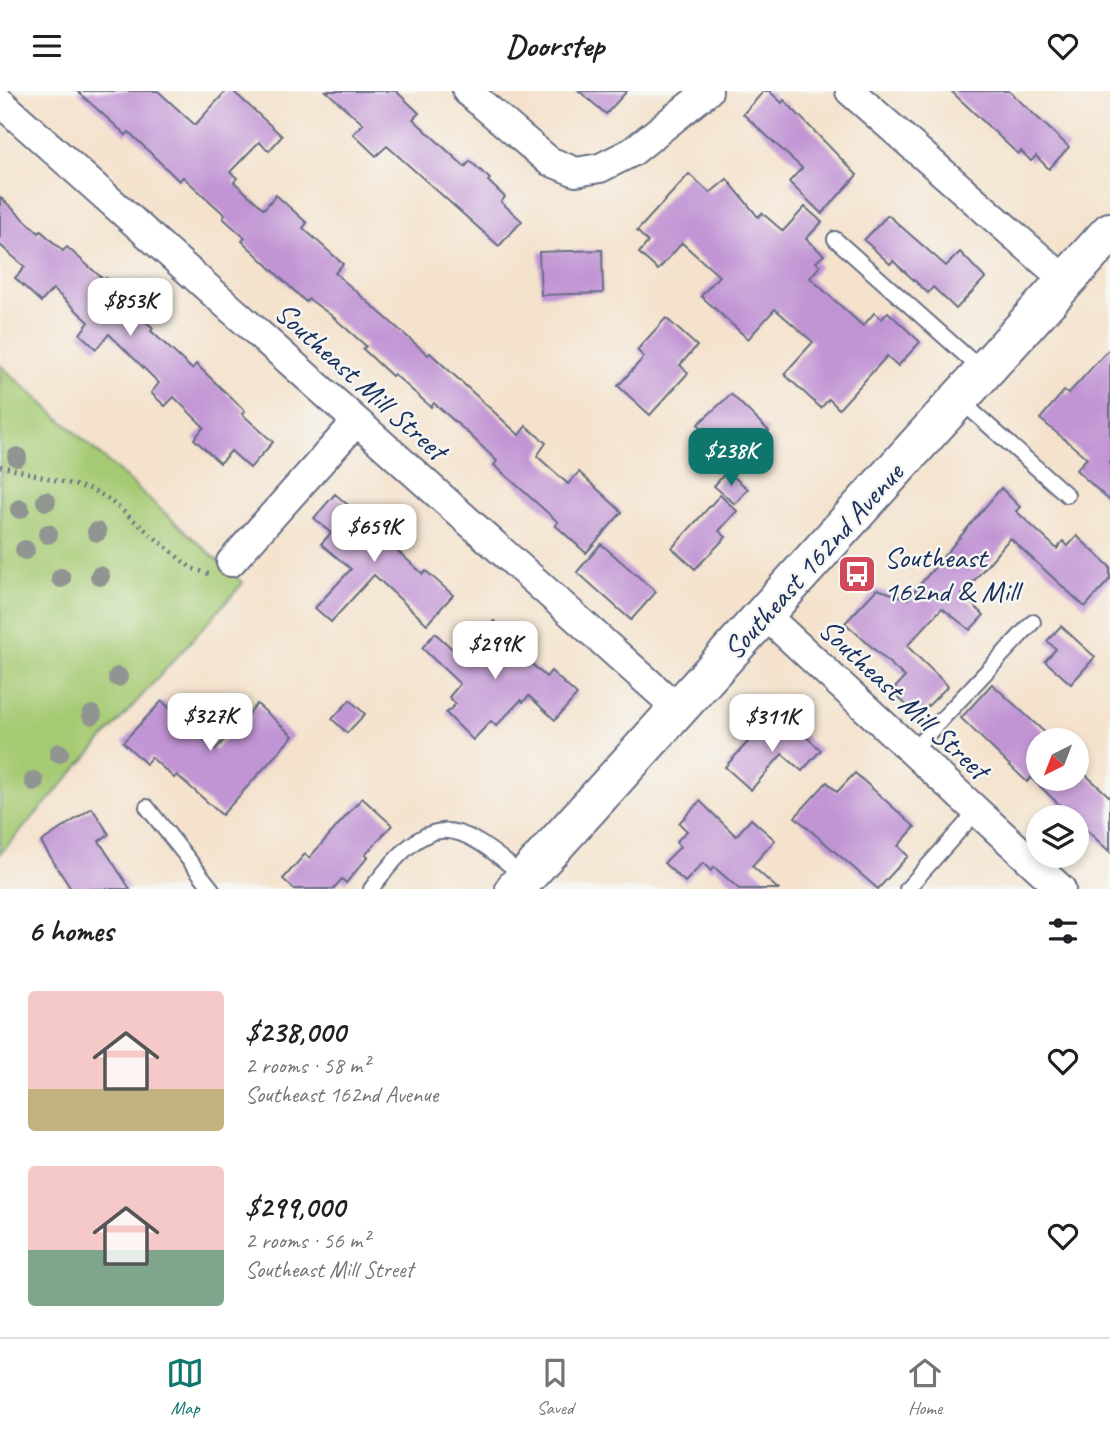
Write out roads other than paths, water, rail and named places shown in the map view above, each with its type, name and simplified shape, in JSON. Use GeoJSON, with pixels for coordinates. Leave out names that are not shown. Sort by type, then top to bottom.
{"type":"FeatureCollection","features":[{"type":"Feature","properties":{"kind":"main road","name":"Southeast 162nd Avenue"},"geometry":{"type":"LineString","coordinates":[[520,883],[1110,232]]}},
{"type":"Feature","properties":{"kind":"street"},"geometry":{"type":"LineString","coordinates":[[467,91],[549,161],[576,172],[600,168],[632,152],[708,91]]}},
{"type":"Feature","properties":{"kind":"street"},"geometry":{"type":"LineString","coordinates":[[850,91],[1066,281]]}},
{"type":"Feature","properties":{"kind":"street","name":"Southeast Mill Street"},"geometry":{"type":"LineString","coordinates":[[0,102],[678,709]]}},
{"type":"Feature","properties":{"kind":"street"},"geometry":{"type":"LineString","coordinates":[[231,562],[356,422]]}},
{"type":"Feature","properties":{"kind":"street","name":"Southeast Mill Street"},"geometry":{"type":"LineString","coordinates":[[764,614],[1061,889]]}},
{"type":"Feature","properties":{"kind":"lane"},"geometry":{"type":"LineString","coordinates":[[835,239],[972,385],[1068,495]]}},
{"type":"Feature","properties":{"kind":"lane"},"geometry":{"type":"LineString","coordinates":[[912,751],[1033,621]]}},
{"type":"Feature","properties":{"kind":"lane"},"geometry":{"type":"LineString","coordinates":[[147,807],[212,889]]}},
{"type":"Feature","properties":{"kind":"lane"},"geometry":{"type":"LineString","coordinates":[[907,889],[977,811]]}},
{"type":"Feature","properties":{"kind":"lane"},"geometry":{"type":"LineString","coordinates":[[371,889],[398,853],[421,835],[440,829],[462,834],[486,845],[520,883]]}},
{"type":"Feature","properties":{"kind":"place","name":"Southeast 162nd & Mill"},"geometry":{"type":"Point","coordinates":[857,574]}}]}
